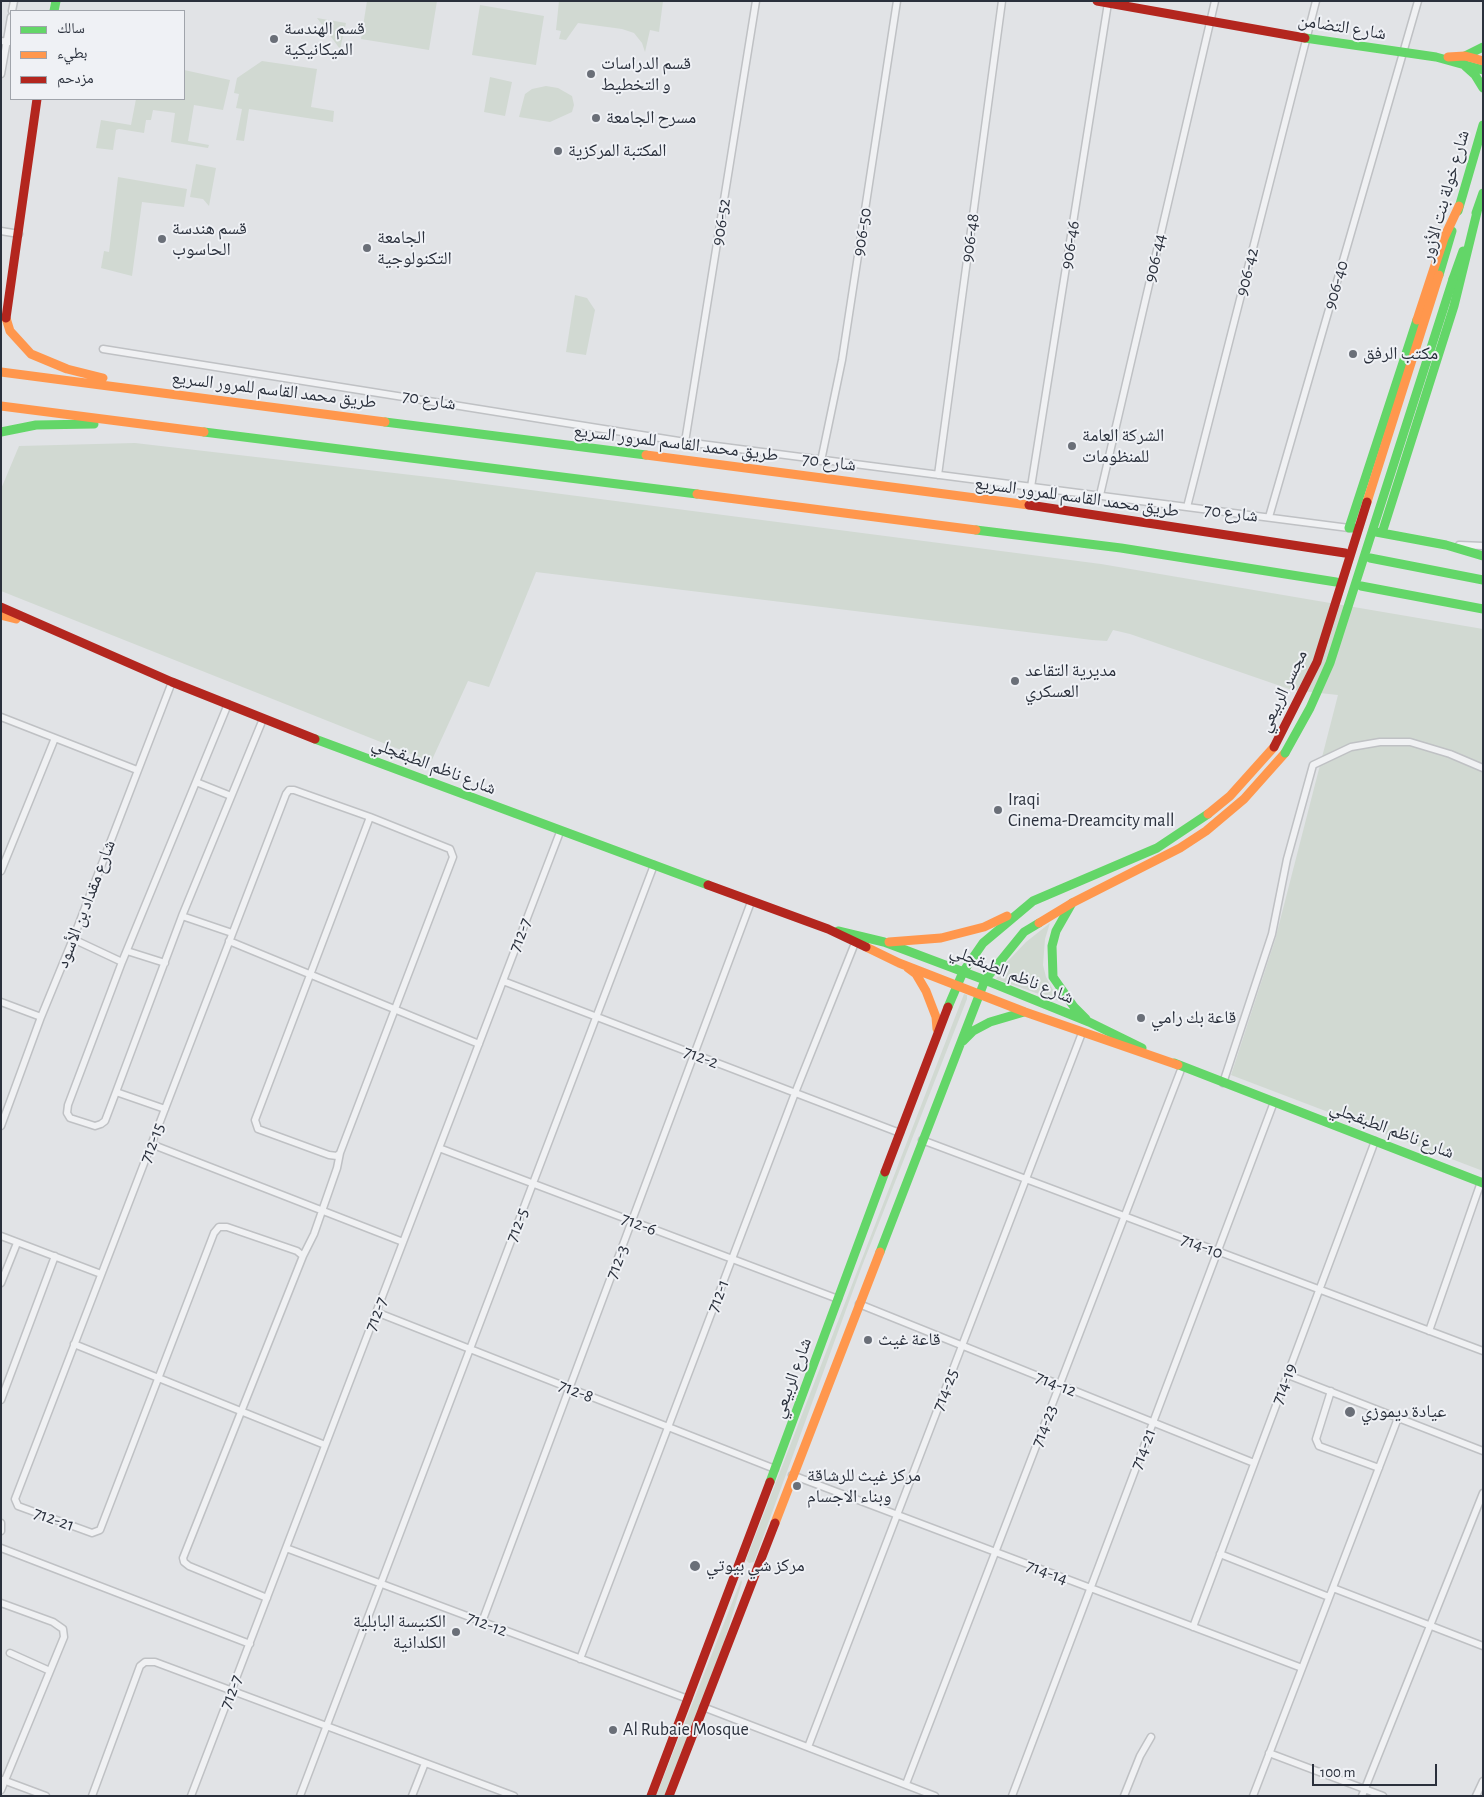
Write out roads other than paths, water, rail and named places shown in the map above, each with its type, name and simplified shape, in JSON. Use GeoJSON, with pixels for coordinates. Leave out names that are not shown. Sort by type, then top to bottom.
{"type":"FeatureCollection","features":[{"type":"Feature","properties":{"kind":"main road","name":"شارع التضامن"},"geometry":{"type":"LineString","coordinates":[[1096,1],[1306,38],[1403,53],[1483,61]]}},
{"type":"Feature","properties":{"kind":"main road"},"geometry":{"type":"LineString","coordinates":[[1483,47],[1462,60],[1483,88]]}},
{"type":"Feature","properties":{"kind":"main road","name":"شارع التضامن"},"geometry":{"type":"LineString","coordinates":[[1462,60],[1483,70]]}},
{"type":"Feature","properties":{"kind":"main road"},"geometry":{"type":"LineString","coordinates":[[1,329],[6,318],[38,100]]}},
{"type":"Feature","properties":{"kind":"main road","name":"شارع خولة بنت الأزور"},"geometry":{"type":"LineString","coordinates":[[1439,276],[1483,125]]}},
{"type":"Feature","properties":{"kind":"main road","name":"شارع خولة بنت الأزور"},"geometry":{"type":"LineString","coordinates":[[1453,279],[1483,192]]}},
{"type":"Feature","properties":{"kind":"main road"},"geometry":{"type":"LineString","coordinates":[[1352,528],[1444,238],[1459,206]]}},
{"type":"Feature","properties":{"kind":"main road"},"geometry":{"type":"LineString","coordinates":[[1478,208],[1454,306],[1379,533],[1446,545],[1483,556]]}},
{"type":"Feature","properties":{"kind":"main road","name":"مجسر الربيعي"},"geometry":{"type":"LineString","coordinates":[[963,972],[984,943],[1033,901],[1124,863],[1184,832],[1230,796],[1274,747],[1317,662],[1439,276]]}},
{"type":"Feature","properties":{"kind":"main road","name":"مجسر الربيعي"},"geometry":{"type":"LineString","coordinates":[[985,980],[1024,932],[1072,903],[1165,856],[1206,831],[1244,798],[1285,753],[1310,708],[1330,664],[1453,279]]}},
{"type":"Feature","properties":{"kind":"main road"},"geometry":{"type":"LineString","coordinates":[[6,318],[10,331],[31,354],[67,370],[154,391]]}},
{"type":"Feature","properties":{"kind":"main road","name":"طريق محمد القاسم للمرور السريع"},"geometry":{"type":"LineString","coordinates":[[1,372],[1051,508],[1345,553]]}},
{"type":"Feature","properties":{"kind":"main road"},"geometry":{"type":"LineString","coordinates":[[1,406],[1121,548],[1336,582]]}},
{"type":"Feature","properties":{"kind":"main road"},"geometry":{"type":"LineString","coordinates":[[1,432],[23,427],[61,423],[148,424]]}},
{"type":"Feature","properties":{"kind":"main road"},"geometry":{"type":"LineString","coordinates":[[1370,558],[1483,580]]}},
{"type":"Feature","properties":{"kind":"main road"},"geometry":{"type":"LineString","coordinates":[[1361,586],[1483,609]]}},
{"type":"Feature","properties":{"kind":"main road","name":"شارع ناظم الطبقجلي"},"geometry":{"type":"LineString","coordinates":[[1,607],[172,682],[264,719],[560,832],[856,939],[899,962],[1024,1012],[1180,1066],[1482,1182]]}},
{"type":"Feature","properties":{"kind":"main road","name":"شارع ناظم الطبقجلي"},"geometry":{"type":"LineString","coordinates":[[1,615],[33,622]]}},
{"type":"Feature","properties":{"kind":"main road"},"geometry":{"type":"LineString","coordinates":[[884,942],[941,938],[963,933],[1004,918],[1033,901]]}},
{"type":"Feature","properties":{"kind":"main road"},"geometry":{"type":"LineString","coordinates":[[1072,903],[1056,931],[1052,946],[1053,977],[1074,1007],[1090,1022]]}},
{"type":"Feature","properties":{"kind":"main road","name":"شارع ناظم الطبقجلي"},"geometry":{"type":"LineString","coordinates":[[856,939],[884,942],[985,980],[1090,1022],[1180,1066]]}},
{"type":"Feature","properties":{"kind":"main road"},"geometry":{"type":"LineString","coordinates":[[899,962],[916,974],[921,982],[934,1011],[937,1032]]}},
{"type":"Feature","properties":{"kind":"main road","name":"شارع الربيعي"},"geometry":{"type":"LineString","coordinates":[[650,1796],[738,1571],[937,1032],[963,972]]}},
{"type":"Feature","properties":{"kind":"main road","name":"شارع الربيعي"},"geometry":{"type":"LineString","coordinates":[[669,1796],[985,980]]}},
{"type":"Feature","properties":{"kind":"main road"},"geometry":{"type":"LineString","coordinates":[[959,1045],[973,1031],[990,1022],[1024,1012]]}},
{"type":"Feature","properties":{"kind":"main road"},"geometry":{"type":"LineString","coordinates":[[738,1571],[753,1578]]}},
{"type":"Feature","properties":{"kind":"street","name":"906-52"},"geometry":{"type":"LineString","coordinates":[[685,442],[756,1]]}},
{"type":"Feature","properties":{"kind":"street","name":"906-50"},"geometry":{"type":"LineString","coordinates":[[821,461],[842,360],[897,1]]}},
{"type":"Feature","properties":{"kind":"street","name":"906-48"},"geometry":{"type":"LineString","coordinates":[[938,475],[1002,1]]}},
{"type":"Feature","properties":{"kind":"street","name":"906-44"},"geometry":{"type":"LineString","coordinates":[[1100,495],[1215,1]]}},
{"type":"Feature","properties":{"kind":"street","name":"906-42"},"geometry":{"type":"LineString","coordinates":[[1187,507],[1316,1]]}},
{"type":"Feature","properties":{"kind":"street","name":"906-40"},"geometry":{"type":"LineString","coordinates":[[1269,517],[1418,1]]}},
{"type":"Feature","properties":{"kind":"street","name":"906-46"},"geometry":{"type":"LineString","coordinates":[[1031,487],[1108,3]]}},
{"type":"Feature","properties":{"kind":"street"},"geometry":{"type":"LineString","coordinates":[[1,74],[10,22]]}},
{"type":"Feature","properties":{"kind":"street"},"geometry":{"type":"LineString","coordinates":[[1,231],[18,234]]}},
{"type":"Feature","properties":{"kind":"street","name":"شارع 70"},"geometry":{"type":"LineString","coordinates":[[103,350],[685,442],[1352,528]]}},
{"type":"Feature","properties":{"kind":"street"},"geometry":{"type":"LineString","coordinates":[[1446,545],[1483,546]]}},
{"type":"Feature","properties":{"kind":"street","name":"شارع مقداد بن الأسود"},"geometry":{"type":"LineString","coordinates":[[1,1126],[41,1017],[172,682]]}},
{"type":"Feature","properties":{"kind":"street"},"geometry":{"type":"LineString","coordinates":[[228,704],[122,962],[68,1105],[67,1112],[70,1118],[95,1126],[105,1121],[182,916],[264,719]]}},
{"type":"Feature","properties":{"kind":"street"},"geometry":{"type":"LineString","coordinates":[[1,717],[137,770]]}},
{"type":"Feature","properties":{"kind":"street"},"geometry":{"type":"LineString","coordinates":[[1,872],[55,738]]}},
{"type":"Feature","properties":{"kind":"street"},"geometry":{"type":"LineString","coordinates":[[1223,1083],[1272,934],[1287,859],[1313,765],[1351,747],[1380,742],[1410,742],[1450,754],[1483,768]]}},
{"type":"Feature","properties":{"kind":"street"},"geometry":{"type":"LineString","coordinates":[[196,782],[231,796]]}},
{"type":"Feature","properties":{"kind":"street","name":"712-15"},"geometry":{"type":"LineString","coordinates":[[74,1344],[286,794],[290,790],[294,790],[370,818]]}},
{"type":"Feature","properties":{"kind":"street"},"geometry":{"type":"LineString","coordinates":[[267,1598],[189,1566],[184,1558],[240,1410],[303,1256],[314,1234],[337,1168],[340,1153],[453,857],[453,852],[450,849],[370,818],[254,1120],[258,1129],[329,1155],[336,1156],[340,1153]]}},
{"type":"Feature","properties":{"kind":"street","name":"712-7"},"geometry":{"type":"LineString","coordinates":[[192,1796],[560,832]]}},
{"type":"Feature","properties":{"kind":"street","name":"712-5"},"geometry":{"type":"LineString","coordinates":[[300,1796],[654,865]]}},
{"type":"Feature","properties":{"kind":"street","name":"712-3"},"geometry":{"type":"LineString","coordinates":[[482,1622],[751,902]]}},
{"type":"Feature","properties":{"kind":"street"},"geometry":{"type":"LineString","coordinates":[[182,916],[232,933]]}},
{"type":"Feature","properties":{"kind":"street"},"geometry":{"type":"LineString","coordinates":[[73,939],[122,962]]}},
{"type":"Feature","properties":{"kind":"street","name":"712-1"},"geometry":{"type":"LineString","coordinates":[[580,1659],[795,1093],[856,939]]}},
{"type":"Feature","properties":{"kind":"street"},"geometry":{"type":"LineString","coordinates":[[229,941],[479,1044]]}},
{"type":"Feature","properties":{"kind":"street"},"geometry":{"type":"LineString","coordinates":[[127,951],[164,963]]}},
{"type":"Feature","properties":{"kind":"street","name":"712-2"},"geometry":{"type":"LineString","coordinates":[[503,981],[900,1133]]}},
{"type":"Feature","properties":{"kind":"street"},"geometry":{"type":"LineString","coordinates":[[1,1002],[41,1017]]}},
{"type":"Feature","properties":{"kind":"street","name":"714-25"},"geometry":{"type":"LineString","coordinates":[[808,1747],[1082,1032]]}},
{"type":"Feature","properties":{"kind":"street","name":"714-23"},"geometry":{"type":"LineString","coordinates":[[906,1784],[1060,1385],[1180,1066]]}},
{"type":"Feature","properties":{"kind":"street"},"geometry":{"type":"LineString","coordinates":[[116,1092],[164,1110]]}},
{"type":"Feature","properties":{"kind":"street","name":"714-21"},"geometry":{"type":"LineString","coordinates":[[1012,1796],[1274,1102]]}},
{"type":"Feature","properties":{"kind":"street","name":"714-10"},"geometry":{"type":"LineString","coordinates":[[922,1140],[1483,1351]]}},
{"type":"Feature","properties":{"kind":"street","name":"714-19"},"geometry":{"type":"LineString","coordinates":[[1193,1627],[1375,1141]]}},
{"type":"Feature","properties":{"kind":"street"},"geometry":{"type":"LineString","coordinates":[[151,1144],[403,1242]]}},
{"type":"Feature","properties":{"kind":"street","name":"712-6"},"geometry":{"type":"LineString","coordinates":[[439,1148],[838,1299]]}},
{"type":"Feature","properties":{"kind":"street"},"geometry":{"type":"LineString","coordinates":[[1429,1331],[1482,1182]]}},
{"type":"Feature","properties":{"kind":"street","name":"712-21"},"geometry":{"type":"LineString","coordinates":[[74,1344],[15,1499],[18,1506],[92,1533],[100,1530],[156,1378],[214,1233],[219,1227],[227,1227],[293,1250],[303,1256]]}},
{"type":"Feature","properties":{"kind":"street"},"geometry":{"type":"LineString","coordinates":[[1,1236],[101,1274]]}},
{"type":"Feature","properties":{"kind":"street"},"geometry":{"type":"LineString","coordinates":[[1,1283],[17,1242]]}},
{"type":"Feature","properties":{"kind":"street"},"geometry":{"type":"LineString","coordinates":[[1,1400],[55,1256]]}},
{"type":"Feature","properties":{"kind":"street","name":"714-12"},"geometry":{"type":"LineString","coordinates":[[859,1304],[1254,1463]]}},
{"type":"Feature","properties":{"kind":"street","name":"712-8"},"geometry":{"type":"LineString","coordinates":[[376,1312],[775,1470]]}},
{"type":"Feature","properties":{"kind":"street"},"geometry":{"type":"LineString","coordinates":[[74,1344],[325,1445]]}},
{"type":"Feature","properties":{"kind":"street"},"geometry":{"type":"LineString","coordinates":[[1288,1375],[1483,1450]]}},
{"type":"Feature","properties":{"kind":"street"},"geometry":{"type":"LineString","coordinates":[[1331,1391],[1316,1439],[1319,1446],[1379,1468]]}},
{"type":"Feature","properties":{"kind":"street"},"geometry":{"type":"LineString","coordinates":[[1253,1796],[1398,1418]]}},
{"type":"Feature","properties":{"kind":"street","name":"714-14"},"geometry":{"type":"LineString","coordinates":[[792,1476],[1302,1668]]}},
{"type":"Feature","properties":{"kind":"street"},"geometry":{"type":"LineString","coordinates":[[1363,1792],[1483,1492]]}},
{"type":"Feature","properties":{"kind":"street"},"geometry":{"type":"LineString","coordinates":[[1,1523],[1,1531]]}},
{"type":"Feature","properties":{"kind":"street"},"geometry":{"type":"LineString","coordinates":[[1,1548],[250,1644]]}},
{"type":"Feature","properties":{"kind":"street","name":"712-12"},"geometry":{"type":"LineString","coordinates":[[286,1548],[688,1700]]}},
{"type":"Feature","properties":{"kind":"street"},"geometry":{"type":"LineString","coordinates":[[1220,1554],[1329,1597]]}},
{"type":"Feature","properties":{"kind":"street"},"geometry":{"type":"LineString","coordinates":[[1333,1588],[1483,1646]]}},
{"type":"Feature","properties":{"kind":"street"},"geometry":{"type":"LineString","coordinates":[[1,1603],[53,1622],[63,1629],[64,1637],[3,1780],[1,1790]]}},
{"type":"Feature","properties":{"kind":"street"},"geometry":{"type":"LineString","coordinates":[[10,1653],[50,1671]]}},
{"type":"Feature","properties":{"kind":"street"},"geometry":{"type":"LineString","coordinates":[[92,1796],[140,1666],[145,1662],[155,1662],[231,1692],[514,1796]]}},
{"type":"Feature","properties":{"kind":"street"},"geometry":{"type":"LineString","coordinates":[[703,1707],[936,1796]]}},
{"type":"Feature","properties":{"kind":"street"},"geometry":{"type":"LineString","coordinates":[[1124,1796],[1140,1756],[1151,1737]]}},
{"type":"Feature","properties":{"kind":"street"},"geometry":{"type":"LineString","coordinates":[[1269,1753],[1363,1792],[1383,1796]]}},
{"type":"Feature","properties":{"kind":"street"},"geometry":{"type":"LineString","coordinates":[[412,1796],[425,1763]]}},
{"type":"Feature","properties":{"kind":"street"},"geometry":{"type":"LineString","coordinates":[[3,1780],[46,1796]]}},
{"type":"Feature","properties":{"kind":"street"},"geometry":{"type":"LineString","coordinates":[[1476,1796],[1483,1781]]}},
{"type":"Feature","properties":{"kind":"place","name":"قسم الهندسة الميكانيكية"},"geometry":{"type":"Point","coordinates":[274,39]}},
{"type":"Feature","properties":{"kind":"place","name":"قسم الدراسات و التخطيط"},"geometry":{"type":"Point","coordinates":[591,74]}},
{"type":"Feature","properties":{"kind":"place","name":"مسرح الجامعة"},"geometry":{"type":"Point","coordinates":[596,118]}},
{"type":"Feature","properties":{"kind":"place","name":"المكتبة المركزية"},"geometry":{"type":"Point","coordinates":[558,151]}},
{"type":"Feature","properties":{"kind":"place","name":"قسم هندسة الحاسوب"},"geometry":{"type":"Point","coordinates":[162,239]}},
{"type":"Feature","properties":{"kind":"place","name":"الجامعة التكنولوجية"},"geometry":{"type":"Point","coordinates":[367,248]}},
{"type":"Feature","properties":{"kind":"place","name":"مكتب الرفق"},"geometry":{"type":"Point","coordinates":[1353,354]}},
{"type":"Feature","properties":{"kind":"place","name":"الشركة العامة للمنظومات"},"geometry":{"type":"Point","coordinates":[1072,446]}},
{"type":"Feature","properties":{"kind":"place","name":"مديرية التقاعد العسكري"},"geometry":{"type":"Point","coordinates":[1015,681]}},
{"type":"Feature","properties":{"kind":"place","name":"Iraqi Cinema-Dreamcity mall"},"geometry":{"type":"Point","coordinates":[998,810]}},
{"type":"Feature","properties":{"kind":"place","name":"قاعة بك رامي"},"geometry":{"type":"Point","coordinates":[1141,1018]}},
{"type":"Feature","properties":{"kind":"place","name":"قاعة غيث"},"geometry":{"type":"Point","coordinates":[868,1340]}},
{"type":"Feature","properties":{"kind":"place","name":"عيادة ديموزي"},"geometry":{"type":"Point","coordinates":[1350,1412]}},
{"type":"Feature","properties":{"kind":"place","name":"مركز غيث للرشاقة وبناء الاجسام"},"geometry":{"type":"Point","coordinates":[797,1486]}},
{"type":"Feature","properties":{"kind":"place","name":"مركز شي بيوتي"},"geometry":{"type":"Point","coordinates":[695,1566]}},
{"type":"Feature","properties":{"kind":"place","name":"الكنيسة البابلية الكلدانية"},"geometry":{"type":"Point","coordinates":[456,1632]}},
{"type":"Feature","properties":{"kind":"place","name":"Al Rubaie Mosque"},"geometry":{"type":"Point","coordinates":[613,1730]}}]}
